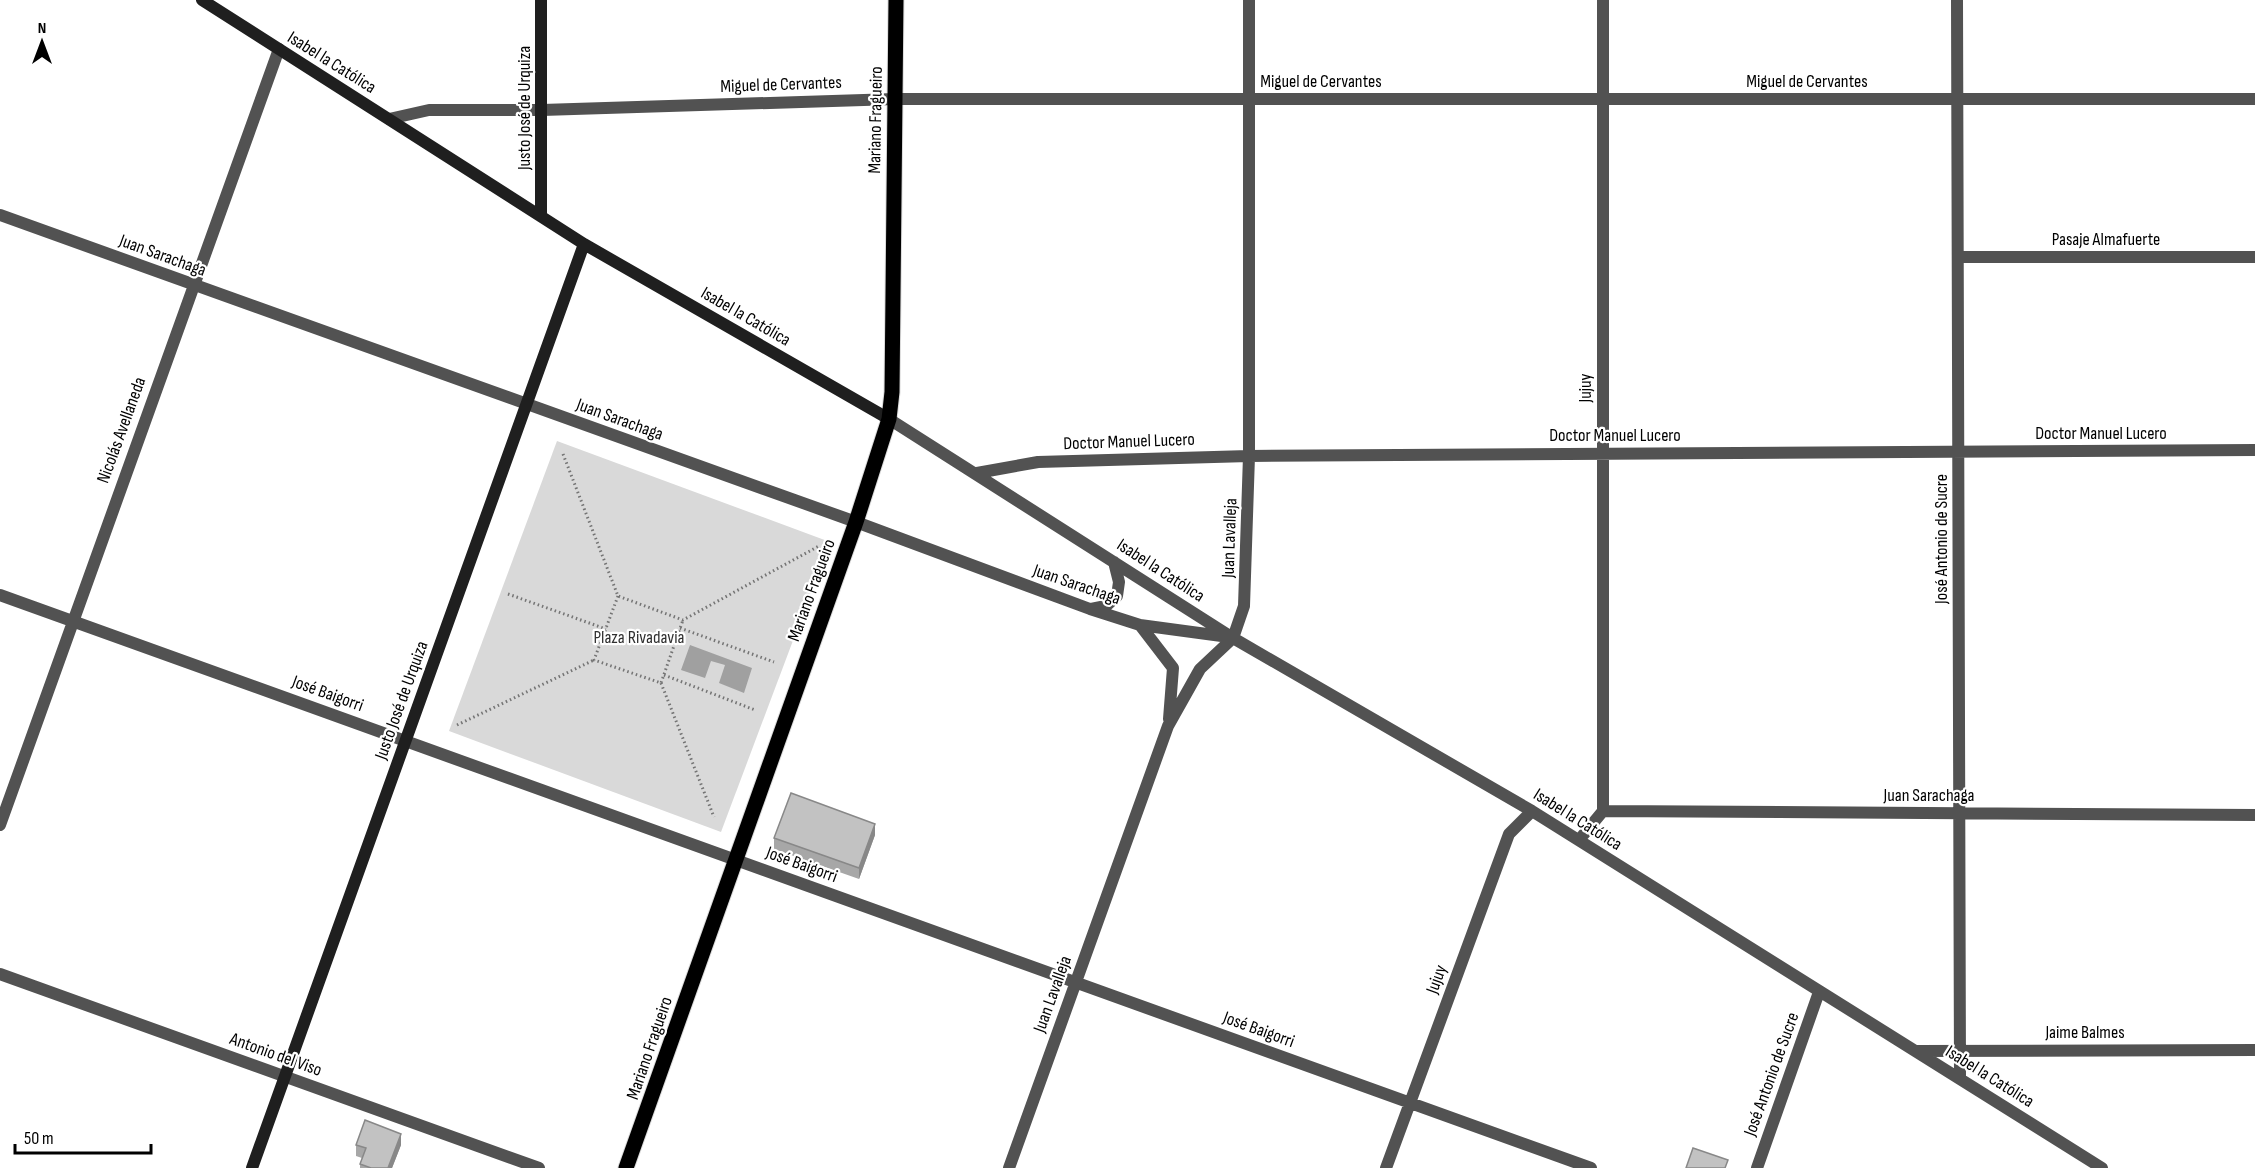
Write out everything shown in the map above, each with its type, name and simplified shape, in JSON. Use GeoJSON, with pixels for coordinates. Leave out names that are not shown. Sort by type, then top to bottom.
{"type":"FeatureCollection","features":[{"type":"Feature","properties":{"kind":"main road","name":"Mariano Fragueiro"},"geometry":{"type":"LineString","coordinates":[[626,1168],[856,522],[889,419],[896,0]]}},
{"type":"Feature","properties":{"kind":"street","name":"Isabel la Católica"},"geometry":{"type":"LineString","coordinates":[[202,0],[584,244],[889,419],[1233,638],[1580,840],[2098,1167]]}},
{"type":"Feature","properties":{"kind":"street","name":"Justo José de Urquiza"},"geometry":{"type":"LineString","coordinates":[[541,0],[542,216]]}},
{"type":"Feature","properties":{"kind":"street","name":"Juan Lavalleja"},"geometry":{"type":"LineString","coordinates":[[1009,1168],[1168,726],[1200,669],[1233,638],[1244,606],[1249,456],[1249,0]]}},
{"type":"Feature","properties":{"kind":"street","name":"Jujuy"},"geometry":{"type":"LineString","coordinates":[[1603,0],[1603,811]]}},
{"type":"Feature","properties":{"kind":"street","name":"José Antonio de Sucre"},"geometry":{"type":"LineString","coordinates":[[1957,0],[1960,1078]]}},
{"type":"Feature","properties":{"kind":"street","name":"Nicolás Avellaneda"},"geometry":{"type":"LineString","coordinates":[[0,825],[279,49]]}},
{"type":"Feature","properties":{"kind":"street","name":"Miguel de Cervantes"},"geometry":{"type":"LineString","coordinates":[[389,119],[429,110],[543,110],[895,99],[2255,99]]}},
{"type":"Feature","properties":{"kind":"street","name":"Juan Sarachaga"},"geometry":{"type":"LineString","coordinates":[[0,214],[856,522],[1090,609],[1140,625],[1233,638]]}},
{"type":"Feature","properties":{"kind":"street","name":"Justo José de Urquiza"},"geometry":{"type":"LineString","coordinates":[[252,1168],[584,244]]}},
{"type":"Feature","properties":{"kind":"street","name":"Pasaje Almafuerte"},"geometry":{"type":"LineString","coordinates":[[1958,258],[2255,258]]}},
{"type":"Feature","properties":{"kind":"street","name":"Doctor Manuel Lucero"},"geometry":{"type":"LineString","coordinates":[[977,474],[1038,462],[1249,456],[2255,450]]}},
{"type":"Feature","properties":{"kind":"street"},"geometry":{"type":"LineString","coordinates":[[1090,609],[1106,606],[1117,596],[1119,582],[1114,562]]}},
{"type":"Feature","properties":{"kind":"street","name":"José Baigorri"},"geometry":{"type":"LineString","coordinates":[[0,595],[1592,1168]]}},
{"type":"Feature","properties":{"kind":"street"},"geometry":{"type":"LineString","coordinates":[[1140,625],[1173,668],[1168,726]]}},
{"type":"Feature","properties":{"kind":"street","name":"Jujuy"},"geometry":{"type":"LineString","coordinates":[[1386,1168],[1509,834],[1532,811]]}},
{"type":"Feature","properties":{"kind":"street","name":"Juan Sarachaga"},"geometry":{"type":"LineString","coordinates":[[1603,811],[2255,815]]}},
{"type":"Feature","properties":{"kind":"street"},"geometry":{"type":"LineString","coordinates":[[1580,840],[1603,811]]}},
{"type":"Feature","properties":{"kind":"street","name":"Antonio del Viso"},"geometry":{"type":"LineString","coordinates":[[0,975],[539,1168]]}},
{"type":"Feature","properties":{"kind":"street","name":"José Antonio de Sucre"},"geometry":{"type":"LineString","coordinates":[[1757,1168],[1820,992]]}},
{"type":"Feature","properties":{"kind":"street","name":"Jaime Balmes"},"geometry":{"type":"LineString","coordinates":[[1915,1051],[2255,1050]]}},
{"type":"Feature","properties":{"kind":"path"},"geometry":{"type":"LineString","coordinates":[[457,725],[594,660],[618,596],[563,454]]}},
{"type":"Feature","properties":{"kind":"path"},"geometry":{"type":"LineString","coordinates":[[714,817],[661,683],[683,620],[819,546]]}},
{"type":"Feature","properties":{"kind":"path"},"geometry":{"type":"LineString","coordinates":[[508,594],[606,629]]}},
{"type":"Feature","properties":{"kind":"path"},"geometry":{"type":"LineString","coordinates":[[618,596],[683,620]]}},
{"type":"Feature","properties":{"kind":"path"},"geometry":{"type":"LineString","coordinates":[[680,628],[774,662]]}},
{"type":"Feature","properties":{"kind":"path"},"geometry":{"type":"LineString","coordinates":[[594,660],[661,683]]}},
{"type":"Feature","properties":{"kind":"path"},"geometry":{"type":"LineString","coordinates":[[664,675],[755,710]]}},
{"type":"Feature","properties":{"kind":"green space","name":"Plaza Rivadavia"},"geometry":{"type":"Polygon","coordinates":[[[557,441],[830,542],[721,832],[449,731],[557,441]]]}},
{"type":"Feature","properties":{"kind":"shaded area"},"geometry":{"type":"Polygon","coordinates":[[[690,645],[752,668],[744,693],[719,683],[725,665],[711,661],[705,678],[681,670],[690,645]]]}},
{"type":"Feature","properties":{"kind":"building"},"geometry":{"type":"Polygon","coordinates":[[[791,793],[875,824],[859,868],[774,838],[791,793]]]}},
{"type":"Feature","properties":{"kind":"building"},"geometry":{"type":"Polygon","coordinates":[[[365,1120],[401,1134],[388,1168],[371,1168],[360,1164],[366,1148],[356,1145],[365,1120]]]}},
{"type":"Feature","properties":{"kind":"building"},"geometry":{"type":"Polygon","coordinates":[[[1693,1148],[1728,1160],[1725,1168],[1686,1168],[1693,1148]]]}}]}
